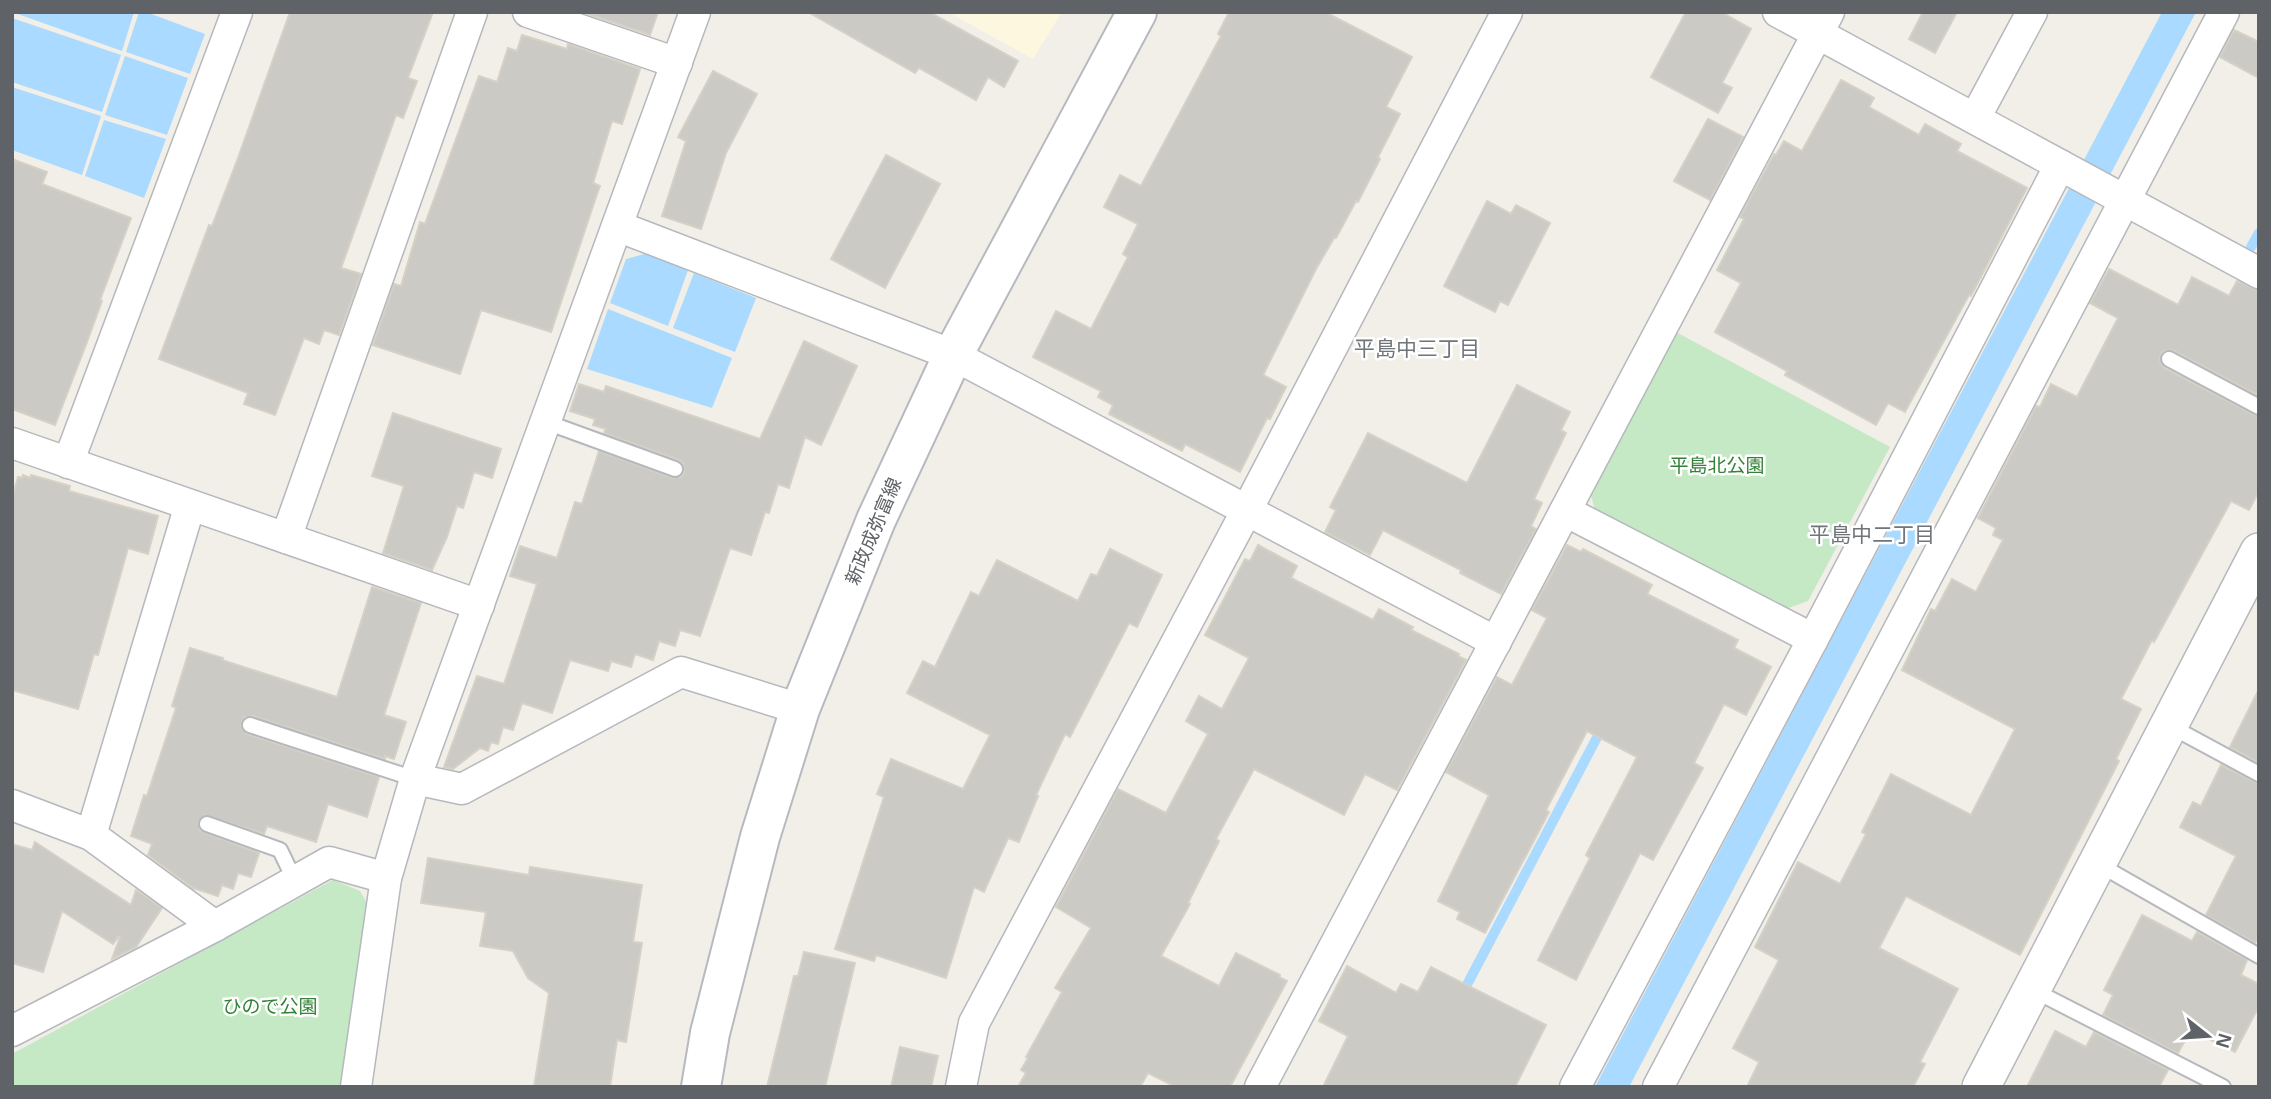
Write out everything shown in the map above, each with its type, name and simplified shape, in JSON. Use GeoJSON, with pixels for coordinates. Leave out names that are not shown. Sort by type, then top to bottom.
{"type":"FeatureCollection","features":[{"type":"Feature","properties":{"kind":"main road","name":"新政成弥富線"},"geometry":{"type":"LineString","coordinates":[[701,1087],[710,1032],[760,836],[800,709],[876,520],[953,355],[1138,12]]}},
{"type":"Feature","properties":{"kind":"street"},"geometry":{"type":"LineString","coordinates":[[68,463],[237,12]]}},
{"type":"Feature","properties":{"kind":"street"},"geometry":{"type":"LineString","coordinates":[[286,538],[471,12]]}},
{"type":"Feature","properties":{"kind":"street"},"geometry":{"type":"LineString","coordinates":[[528,12],[677,63]]}},
{"type":"Feature","properties":{"kind":"street"},"geometry":{"type":"LineString","coordinates":[[356,1087],[386,878],[415,779],[695,12]]}},
{"type":"Feature","properties":{"kind":"street"},"geometry":{"type":"LineString","coordinates":[[961,1087],[974,1023],[1247,510],[1507,12]]}},
{"type":"Feature","properties":{"kind":"street"},"geometry":{"type":"LineString","coordinates":[[1778,12],[1824,23],[1975,118],[2259,273]]}},
{"type":"Feature","properties":{"kind":"street"},"geometry":{"type":"LineString","coordinates":[[1975,118],[2032,12]]}},
{"type":"Feature","properties":{"kind":"street"},"geometry":{"type":"LineString","coordinates":[[1658,1087],[2116,196],[2224,12]]}},
{"type":"Feature","properties":{"kind":"street"},"geometry":{"type":"LineString","coordinates":[[1261,1087],[1824,23]]}},
{"type":"Feature","properties":{"kind":"street"},"geometry":{"type":"LineString","coordinates":[[1575,1087],[2066,169]]}},
{"type":"Feature","properties":{"kind":"street"},"geometry":{"type":"LineString","coordinates":[[617,226],[953,355],[1496,642]]}},
{"type":"Feature","properties":{"kind":"street"},"geometry":{"type":"LineString","coordinates":[[12,443],[479,605]]}},
{"type":"Feature","properties":{"kind":"street"},"geometry":{"type":"LineString","coordinates":[[91,835],[190,505]]}},
{"type":"Feature","properties":{"kind":"street"},"geometry":{"type":"LineString","coordinates":[[1565,511],[1813,639]]}},
{"type":"Feature","properties":{"kind":"street"},"geometry":{"type":"LineString","coordinates":[[1981,1087],[2169,725],[2245,589],[2259,552]]}},
{"type":"Feature","properties":{"kind":"street"},"geometry":{"type":"LineString","coordinates":[[415,779],[462,789],[681,672],[800,709]]}},
{"type":"Feature","properties":{"kind":"street"},"geometry":{"type":"LineString","coordinates":[[12,806],[91,835],[215,926]]}},
{"type":"Feature","properties":{"kind":"street"},"geometry":{"type":"LineString","coordinates":[[12,1031],[215,926],[329,862],[386,878]]}},
{"type":"Feature","properties":{"kind":"lane"},"geometry":{"type":"LineString","coordinates":[[2169,359],[2259,407]]}},
{"type":"Feature","properties":{"kind":"lane"},"geometry":{"type":"LineString","coordinates":[[546,422],[675,469]]}},
{"type":"Feature","properties":{"kind":"lane"},"geometry":{"type":"LineString","coordinates":[[250,725],[415,779]]}},
{"type":"Feature","properties":{"kind":"lane"},"geometry":{"type":"LineString","coordinates":[[2169,725],[2259,774]]}},
{"type":"Feature","properties":{"kind":"lane"},"geometry":{"type":"LineString","coordinates":[[207,824],[280,850],[295,881]]}},
{"type":"Feature","properties":{"kind":"lane"},"geometry":{"type":"LineString","coordinates":[[2097,864],[2259,956]]}},
{"type":"Feature","properties":{"kind":"lane"},"geometry":{"type":"LineString","coordinates":[[2032,989],[2223,1087]]}},
{"type":"Feature","properties":{"kind":"shaded area"},"geometry":{"type":"Polygon","coordinates":[[[948,12],[1062,12],[1033,59],[948,12]]]}},
{"type":"Feature","properties":{"kind":"green space","name":"平島北公園"},"geometry":{"type":"Polygon","coordinates":[[[1676,332],[1890,447],[1808,601],[1786,609],[1595,511],[1590,491],[1676,332]]]}},
{"type":"Feature","properties":{"kind":"green space","name":"ひので公園"},"geometry":{"type":"Polygon","coordinates":[[[333,880],[360,891],[368,905],[340,1087],[12,1087],[12,1054],[333,880]]]}},
{"type":"Feature","properties":{"kind":"water"},"geometry":{"type":"Polygon","coordinates":[[[12,12],[134,12],[122,51],[12,12]]]}},
{"type":"Feature","properties":{"kind":"water"},"geometry":{"type":"Polygon","coordinates":[[[139,12],[146,12],[205,34],[190,74],[126,52],[139,12]]]}},
{"type":"Feature","properties":{"kind":"water"},"geometry":{"type":"Polygon","coordinates":[[[2162,12],[2196,12],[1629,1087],[1595,1087],[2162,12]]]}},
{"type":"Feature","properties":{"kind":"water"},"geometry":{"type":"Polygon","coordinates":[[[12,18],[121,55],[102,112],[12,82],[12,18]]]}},
{"type":"Feature","properties":{"kind":"water"},"geometry":{"type":"Polygon","coordinates":[[[125,56],[188,78],[167,135],[105,115],[125,56]]]}},
{"type":"Feature","properties":{"kind":"water"},"geometry":{"type":"Polygon","coordinates":[[[12,87],[101,116],[82,175],[12,150],[12,87]]]}},
{"type":"Feature","properties":{"kind":"water"},"geometry":{"type":"Polygon","coordinates":[[[104,120],[166,139],[144,198],[85,176],[104,120]]]}},
{"type":"Feature","properties":{"kind":"water"},"geometry":{"type":"Polygon","coordinates":[[[648,253],[688,270],[668,326],[610,303],[626,259],[648,253]]]}},
{"type":"Feature","properties":{"kind":"water"},"geometry":{"type":"Polygon","coordinates":[[[694,273],[756,298],[735,352],[673,328],[694,273]]]}},
{"type":"Feature","properties":{"kind":"water"},"geometry":{"type":"Polygon","coordinates":[[[608,309],[732,358],[712,408],[587,369],[608,309]]]}},
{"type":"Feature","properties":{"kind":"building"},"geometry":{"type":"Polygon","coordinates":[[[290,12],[433,12],[408,78],[417,81],[403,118],[396,115],[341,268],[361,274],[339,335],[324,330],[319,344],[304,338],[275,415],[244,404],[248,393],[159,359],[209,225],[212,226],[238,158],[290,12]]]}},
{"type":"Feature","properties":{"kind":"building"},"geometry":{"type":"Polygon","coordinates":[[[583,12],[658,12],[650,35],[583,12]]]}},
{"type":"Feature","properties":{"kind":"building"},"geometry":{"type":"Polygon","coordinates":[[[808,12],[929,12],[1018,61],[1004,87],[988,77],[976,100],[919,68],[915,73],[808,12]]]}},
{"type":"Feature","properties":{"kind":"building"},"geometry":{"type":"Polygon","coordinates":[[[1229,12],[1325,12],[1412,57],[1386,107],[1400,114],[1378,157],[1380,159],[1358,202],[1356,201],[1316,269],[1263,375],[1286,387],[1240,472],[1185,444],[1182,451],[1109,414],[1113,405],[1098,397],[1101,391],[1033,357],[1056,311],[1091,329],[1128,257],[1123,254],[1138,224],[1104,207],[1120,175],[1141,186],[1221,36],[1218,34],[1229,12]]]}},
{"type":"Feature","properties":{"kind":"building"},"geometry":{"type":"Polygon","coordinates":[[[1686,12],[1721,12],[1751,29],[1722,83],[1732,88],[1718,113],[1651,77],[1686,12]]]}},
{"type":"Feature","properties":{"kind":"building"},"geometry":{"type":"Polygon","coordinates":[[[1923,12],[1957,12],[1935,53],[1909,39],[1923,12]]]}},
{"type":"Feature","properties":{"kind":"building"},"geometry":{"type":"Polygon","coordinates":[[[2234,30],[2259,42],[2259,78],[2220,57],[2234,30]]]}},
{"type":"Feature","properties":{"kind":"building"},"geometry":{"type":"Polygon","coordinates":[[[522,35],[567,49],[568,44],[640,69],[622,124],[612,121],[593,183],[600,186],[551,332],[481,310],[460,374],[373,345],[394,284],[401,286],[420,222],[425,224],[479,76],[497,82],[508,48],[517,51],[522,35]]]}},
{"type":"Feature","properties":{"kind":"building"},"geometry":{"type":"Polygon","coordinates":[[[713,71],[757,94],[726,153],[701,229],[662,216],[686,141],[678,137],[713,71]]]}},
{"type":"Feature","properties":{"kind":"building"},"geometry":{"type":"Polygon","coordinates":[[[1841,80],[1874,98],[1869,107],[1919,135],[1925,124],[1961,144],[1957,151],[2027,188],[1971,296],[1969,295],[1905,412],[1888,403],[1876,425],[1785,375],[1787,371],[1715,332],[1741,283],[1717,270],[1744,219],[1740,217],[1774,154],[1776,155],[1784,141],[1802,151],[1841,80]]]}},
{"type":"Feature","properties":{"kind":"building"},"geometry":{"type":"Polygon","coordinates":[[[1708,119],[1743,137],[1710,200],[1674,181],[1708,119]]]}},
{"type":"Feature","properties":{"kind":"building"},"geometry":{"type":"Polygon","coordinates":[[[886,155],[940,184],[885,288],[831,259],[886,155]]]}},
{"type":"Feature","properties":{"kind":"building"},"geometry":{"type":"Polygon","coordinates":[[[12,159],[47,172],[42,184],[131,218],[55,425],[12,409],[12,159]]]}},
{"type":"Feature","properties":{"kind":"building"},"geometry":{"type":"Polygon","coordinates":[[[1487,201],[1511,214],[1516,205],[1550,223],[1508,305],[1500,301],[1495,312],[1444,286],[1487,201]]]}},
{"type":"Feature","properties":{"kind":"building"},"geometry":{"type":"Polygon","coordinates":[[[2109,269],[2178,305],[2192,277],[2229,296],[2237,281],[2259,290],[2259,396],[2173,350],[2163,351],[2159,359],[2164,368],[2259,417],[2259,491],[2249,510],[2231,501],[2121,699],[2141,709],[2116,759],[2119,761],[2020,955],[1906,896],[1879,948],[1958,989],[1920,1062],[1925,1064],[1913,1087],[1747,1087],[1759,1062],[1733,1048],[1779,960],[1755,947],[1798,862],[1840,884],[1866,834],[1862,832],[1891,774],[1971,815],[2015,729],[1902,670],[1931,609],[1935,611],[1952,579],[1976,592],[2003,540],[1993,535],[1996,528],[1978,518],[2036,406],[2040,407],[2051,384],[2077,397],[2118,318],[2090,303],[2109,269]]]}},
{"type":"Feature","properties":{"kind":"building"},"geometry":{"type":"Polygon","coordinates":[[[804,341],[857,366],[821,445],[805,437],[789,488],[778,484],[769,513],[765,512],[751,555],[730,548],[700,636],[680,630],[675,646],[659,641],[653,660],[635,654],[631,667],[611,661],[608,671],[570,660],[552,713],[522,703],[513,730],[503,727],[498,744],[491,742],[488,751],[480,748],[453,769],[444,767],[477,676],[504,684],[537,584],[510,576],[520,546],[557,558],[575,502],[582,504],[599,451],[672,478],[681,477],[684,472],[683,463],[679,460],[604,433],[606,429],[593,425],[595,419],[570,411],[579,384],[604,392],[606,386],[760,439],[804,341]]]}},
{"type":"Feature","properties":{"kind":"building"},"geometry":{"type":"Polygon","coordinates":[[[1517,385],[1570,412],[1561,430],[1566,433],[1534,499],[1542,503],[1531,526],[1536,529],[1501,594],[1383,530],[1370,555],[1325,532],[1336,510],[1330,507],[1368,433],[1467,483],[1517,385]]]}},
{"type":"Feature","properties":{"kind":"building"},"geometry":{"type":"Polygon","coordinates":[[[393,413],[501,449],[492,478],[474,472],[463,508],[457,506],[432,570],[383,553],[404,486],[372,476],[393,413]]]}},
{"type":"Feature","properties":{"kind":"building"},"geometry":{"type":"Polygon","coordinates":[[[23,475],[70,486],[69,491],[158,516],[148,554],[128,548],[98,655],[94,654],[78,709],[12,690],[12,498],[18,477],[22,478],[23,475]]]}},
{"type":"Feature","properties":{"kind":"building"},"geometry":{"type":"Polygon","coordinates":[[[1258,545],[1297,566],[1291,578],[1373,620],[1379,609],[1466,660],[1397,790],[1365,774],[1344,815],[1254,769],[1216,839],[1219,841],[1188,903],[1190,904],[1161,956],[1219,986],[1236,953],[1287,981],[1230,1087],[1176,1087],[1148,1073],[1140,1087],[1018,1087],[1026,1073],[1021,1070],[1028,1058],[1026,1057],[1062,992],[1055,988],[1091,928],[1056,907],[1118,789],[1166,813],[1208,734],[1186,721],[1199,696],[1222,709],[1249,658],[1205,635],[1245,559],[1250,561],[1258,545]]]}},
{"type":"Feature","properties":{"kind":"building"},"geometry":{"type":"Polygon","coordinates":[[[1567,545],[1581,552],[1583,549],[1652,585],[1647,594],[1738,640],[1734,648],[1771,667],[1746,715],[1724,704],[1694,763],[1703,768],[1653,860],[1640,853],[1576,980],[1538,960],[1590,858],[1586,855],[1637,757],[1587,731],[1546,810],[1549,812],[1485,933],[1457,919],[1460,912],[1438,901],[1489,795],[1446,772],[1497,677],[1512,685],[1547,618],[1532,610],[1567,545]]]}},
{"type":"Feature","properties":{"kind":"building"},"geometry":{"type":"Polygon","coordinates":[[[1110,549],[1162,575],[1137,627],[1129,623],[1070,737],[1065,734],[1036,795],[1038,796],[1019,842],[1008,838],[984,892],[974,887],[946,978],[876,955],[874,961],[835,949],[884,797],[877,794],[891,759],[963,789],[990,735],[907,693],[923,661],[935,667],[971,592],[979,596],[997,560],[1078,601],[1091,574],[1097,576],[1110,549]]]}},
{"type":"Feature","properties":{"kind":"building"},"geometry":{"type":"Polygon","coordinates":[[[372,587],[421,603],[384,715],[406,722],[394,759],[385,756],[385,759],[253,716],[244,717],[241,726],[247,734],[379,777],[367,817],[328,804],[316,842],[267,826],[264,834],[205,815],[198,821],[200,831],[259,853],[251,877],[238,873],[233,889],[222,885],[218,896],[193,888],[148,855],[152,844],[131,836],[176,708],[172,706],[190,648],[337,697],[372,587]]]}},
{"type":"Feature","properties":{"kind":"building"},"geometry":{"type":"Polygon","coordinates":[[[2259,689],[2259,763],[2230,747],[2259,689]]]}},
{"type":"Feature","properties":{"kind":"building"},"geometry":{"type":"Polygon","coordinates":[[[2221,765],[2259,784],[2259,934],[2255,943],[2206,915],[2236,856],[2180,827],[2193,802],[2201,806],[2221,765]]]}},
{"type":"Feature","properties":{"kind":"building"},"geometry":{"type":"Polygon","coordinates":[[[35,842],[131,905],[136,890],[162,908],[136,947],[112,959],[119,936],[113,944],[62,911],[43,972],[12,963],[12,844],[32,850],[35,842]]]}},
{"type":"Feature","properties":{"kind":"building"},"geometry":{"type":"Polygon","coordinates":[[[428,858],[529,875],[530,867],[642,885],[633,942],[642,943],[626,1042],[617,1040],[610,1087],[534,1087],[549,993],[528,978],[513,951],[480,946],[486,912],[421,903],[428,858]]]}},
{"type":"Feature","properties":{"kind":"building"},"geometry":{"type":"Polygon","coordinates":[[[2142,915],[2192,941],[2197,932],[2247,960],[2241,975],[2259,984],[2259,1006],[2235,1052],[2191,1030],[2178,1053],[2103,1015],[2113,995],[2104,990],[2142,915]]]}},
{"type":"Feature","properties":{"kind":"building"},"geometry":{"type":"Polygon","coordinates":[[[804,952],[855,963],[825,1087],[767,1087],[794,976],[798,976],[804,952]]]}},
{"type":"Feature","properties":{"kind":"building"},"geometry":{"type":"Polygon","coordinates":[[[1347,966],[1396,993],[1401,984],[1418,992],[1431,967],[1546,1025],[1515,1087],[1323,1087],[1348,1036],[1319,1021],[1347,966]]]}},
{"type":"Feature","properties":{"kind":"building"},"geometry":{"type":"Polygon","coordinates":[[[2055,1031],[2086,1047],[2094,1032],[2168,1070],[2159,1087],[2027,1087],[2055,1031]]]}},
{"type":"Feature","properties":{"kind":"building"},"geometry":{"type":"Polygon","coordinates":[[[900,1047],[938,1056],[931,1087],[891,1087],[900,1047]]]}},
{"type":"Feature","properties":{"kind":"waterway"},"geometry":{"type":"LineString","coordinates":[[2251,247],[2259,233]]}},
{"type":"Feature","properties":{"kind":"waterway"},"geometry":{"type":"LineString","coordinates":[[1460,998],[1604,724]]}},
{"type":"Feature","properties":{"kind":"district","name":"平島中三丁目"},"geometry":{"type":"Point","coordinates":[1417,349]}},
{"type":"Feature","properties":{"kind":"district","name":"平島中二丁目"},"geometry":{"type":"Point","coordinates":[1872,535]}}]}
